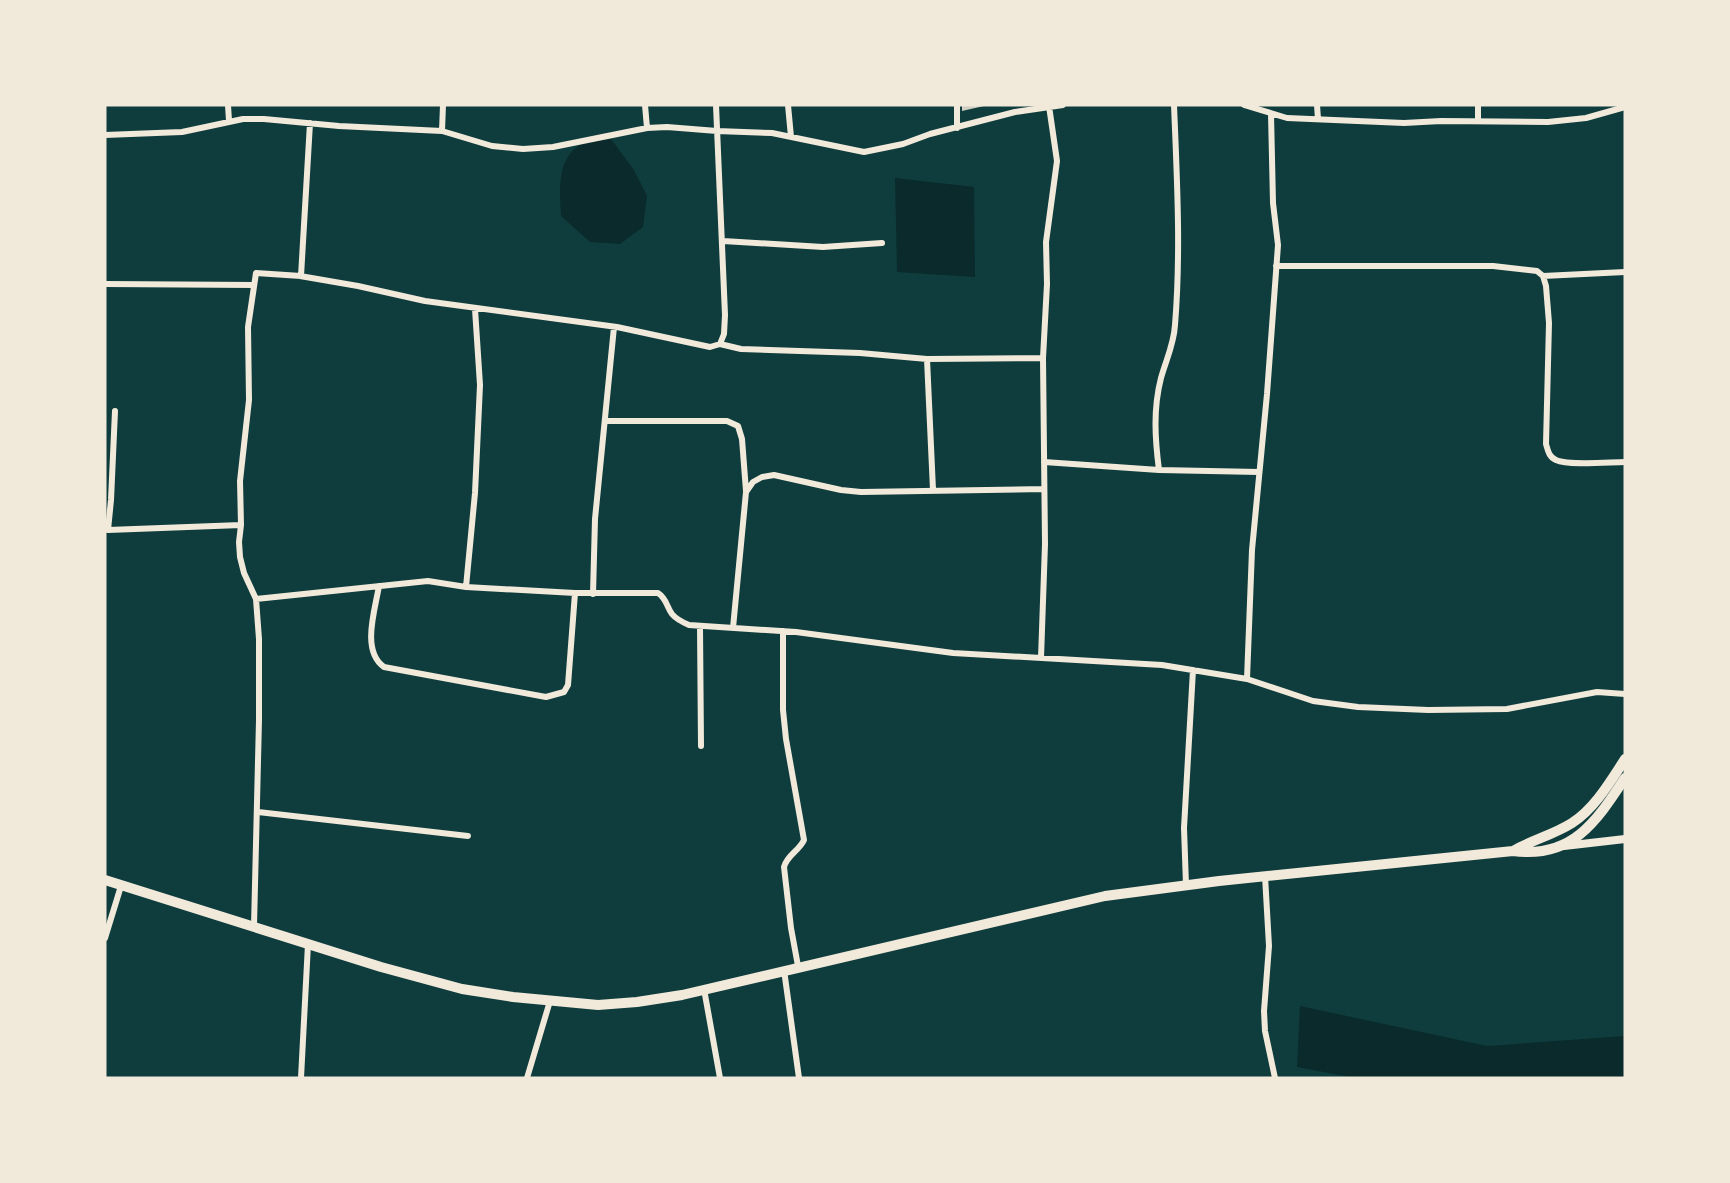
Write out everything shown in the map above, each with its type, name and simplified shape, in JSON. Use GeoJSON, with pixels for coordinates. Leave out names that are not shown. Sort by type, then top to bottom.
{"type":"FeatureCollection","features":[{"type":"Feature","properties":{"kind":"main road"},"geometry":{"type":"LineString","coordinates":[[1513,851],[1553,834],[1574,822],[1592,806],[1625,759]]}},
{"type":"Feature","properties":{"kind":"main road"},"geometry":{"type":"LineString","coordinates":[[105,880],[308,944],[462,989],[513,998],[598,1005],[682,995],[1104,896],[1265,876],[1513,851],[1531,853],[1561,846],[1587,830],[1604,810],[1625,778]]}},
{"type":"Feature","properties":{"kind":"street"},"geometry":{"type":"LineString","coordinates":[[228,105],[229,121]]}},
{"type":"Feature","properties":{"kind":"street"},"geometry":{"type":"LineString","coordinates":[[442,131],[443,105]]}},
{"type":"Feature","properties":{"kind":"street"},"geometry":{"type":"LineString","coordinates":[[645,105],[647,128]]}},
{"type":"Feature","properties":{"kind":"street"},"geometry":{"type":"LineString","coordinates":[[716,105],[725,315],[724,334],[720,344]]}},
{"type":"Feature","properties":{"kind":"street"},"geometry":{"type":"LineString","coordinates":[[789,105],[791,137]]}},
{"type":"Feature","properties":{"kind":"street"},"geometry":{"type":"LineString","coordinates":[[957,105],[957,128]]}},
{"type":"Feature","properties":{"kind":"street"},"geometry":{"type":"LineString","coordinates":[[105,135],[182,132],[229,121],[264,119],[442,131],[492,146],[523,149],[553,147],[647,128],[667,127],[754,131],[864,152],[903,144],[1014,112],[1063,105]]}},
{"type":"Feature","properties":{"kind":"street"},"geometry":{"type":"LineString","coordinates":[[1159,470],[1155,440],[1156,402],[1173,342],[1178,284],[1179,224],[1174,105]]}},
{"type":"Feature","properties":{"kind":"street"},"geometry":{"type":"LineString","coordinates":[[1244,105],[1296,119],[1404,123],[1478,121],[1548,123],[1586,118],[1625,106]]}},
{"type":"Feature","properties":{"kind":"street"},"geometry":{"type":"LineString","coordinates":[[1317,105],[1318,119]]}},
{"type":"Feature","properties":{"kind":"street"},"geometry":{"type":"LineString","coordinates":[[1478,105],[1478,121]]}},
{"type":"Feature","properties":{"kind":"street"},"geometry":{"type":"LineString","coordinates":[[1041,658],[1045,544],[1043,358],[1047,229],[1057,161],[1049,106]]}},
{"type":"Feature","properties":{"kind":"street"},"geometry":{"type":"LineString","coordinates":[[1247,679],[1252,550],[1269,374],[1278,245],[1273,203],[1271,114]]}},
{"type":"Feature","properties":{"kind":"street"},"geometry":{"type":"LineString","coordinates":[[300,276],[310,123]]}},
{"type":"Feature","properties":{"kind":"street"},"geometry":{"type":"LineString","coordinates":[[723,241],[823,247],[882,243]]}},
{"type":"Feature","properties":{"kind":"street"},"geometry":{"type":"LineString","coordinates":[[1276,266],[1493,266],[1537,271],[1543,276],[1546,286],[1549,323],[1546,444],[1550,455],[1557,461],[1625,462]]}},
{"type":"Feature","properties":{"kind":"street"},"geometry":{"type":"LineString","coordinates":[[1543,276],[1625,272]]}},
{"type":"Feature","properties":{"kind":"street"},"geometry":{"type":"LineString","coordinates":[[254,926],[260,674],[256,599],[244,573],[240,557],[240,481],[249,400],[248,327],[256,273],[300,276],[425,301],[614,327],[710,347],[720,344],[741,349],[860,353],[927,359],[1043,358]]}},
{"type":"Feature","properties":{"kind":"street"},"geometry":{"type":"LineString","coordinates":[[105,284],[254,285]]}},
{"type":"Feature","properties":{"kind":"street"},"geometry":{"type":"LineString","coordinates":[[466,587],[475,493],[480,394],[475,309]]}},
{"type":"Feature","properties":{"kind":"street"},"geometry":{"type":"LineString","coordinates":[[592,594],[595,519],[614,327]]}},
{"type":"Feature","properties":{"kind":"street"},"geometry":{"type":"LineString","coordinates":[[927,359],[933,490]]}},
{"type":"Feature","properties":{"kind":"street"},"geometry":{"type":"LineString","coordinates":[[115,411],[111,500],[106,529],[241,525]]}},
{"type":"Feature","properties":{"kind":"street"},"geometry":{"type":"LineString","coordinates":[[604,421],[727,422],[738,426],[742,439],[746,492],[733,628]]}},
{"type":"Feature","properties":{"kind":"street"},"geometry":{"type":"LineString","coordinates":[[1044,462],[1159,470],[1258,472]]}},
{"type":"Feature","properties":{"kind":"street"},"geometry":{"type":"LineString","coordinates":[[746,492],[753,482],[762,477],[774,476],[861,492],[1044,489]]}},
{"type":"Feature","properties":{"kind":"street"},"geometry":{"type":"LineString","coordinates":[[256,599],[428,581],[466,587],[592,594],[658,593],[663,596],[670,612],[688,626],[783,631],[915,649],[1162,666],[1247,679],[1313,701],[1358,707],[1428,710],[1507,709],[1597,692],[1625,694]]}},
{"type":"Feature","properties":{"kind":"street"},"geometry":{"type":"LineString","coordinates":[[379,586],[371,641],[377,662],[384,667],[546,697],[564,692],[568,685],[575,593]]}},
{"type":"Feature","properties":{"kind":"street"},"geometry":{"type":"LineString","coordinates":[[700,627],[700,746]]}},
{"type":"Feature","properties":{"kind":"street"},"geometry":{"type":"LineString","coordinates":[[783,631],[783,710],[804,840],[786,860],[784,867],[798,966]]}},
{"type":"Feature","properties":{"kind":"street"},"geometry":{"type":"LineString","coordinates":[[1186,885],[1184,828],[1193,670]]}},
{"type":"Feature","properties":{"kind":"street"},"geometry":{"type":"LineString","coordinates":[[258,812],[468,836]]}},
{"type":"Feature","properties":{"kind":"street"},"geometry":{"type":"LineString","coordinates":[[1561,846],[1625,839]]}},
{"type":"Feature","properties":{"kind":"street"},"geometry":{"type":"LineString","coordinates":[[1265,876],[1269,934],[1264,1011],[1265,1031],[1275,1078]]}},
{"type":"Feature","properties":{"kind":"street"},"geometry":{"type":"LineString","coordinates":[[105,938],[121,886]]}},
{"type":"Feature","properties":{"kind":"street"},"geometry":{"type":"LineString","coordinates":[[301,1078],[308,944]]}},
{"type":"Feature","properties":{"kind":"street"},"geometry":{"type":"LineString","coordinates":[[784,970],[799,1078]]}},
{"type":"Feature","properties":{"kind":"street"},"geometry":{"type":"LineString","coordinates":[[704,989],[720,1078]]}},
{"type":"Feature","properties":{"kind":"street"},"geometry":{"type":"LineString","coordinates":[[527,1078],[550,1001]]}},
{"type":"Feature","properties":{"kind":"water"},"geometry":{"type":"Polygon","coordinates":[[[611,139],[634,170],[647,196],[643,227],[620,244],[590,242],[561,216],[561,178],[566,160],[581,144],[611,139]]]}},
{"type":"Feature","properties":{"kind":"water"},"geometry":{"type":"Polygon","coordinates":[[[895,178],[974,187],[975,277],[897,272],[895,178]]]}},
{"type":"Feature","properties":{"kind":"water"},"geometry":{"type":"Polygon","coordinates":[[[1300,1006],[1487,1046],[1625,1036],[1625,1078],[1355,1078],[1297,1067],[1300,1006]]]}},
{"type":"Feature","properties":{"kind":"building"},"geometry":{"type":"Polygon","coordinates":[[[962,105],[984,105],[984,106],[962,111],[962,105]]]}}]}
